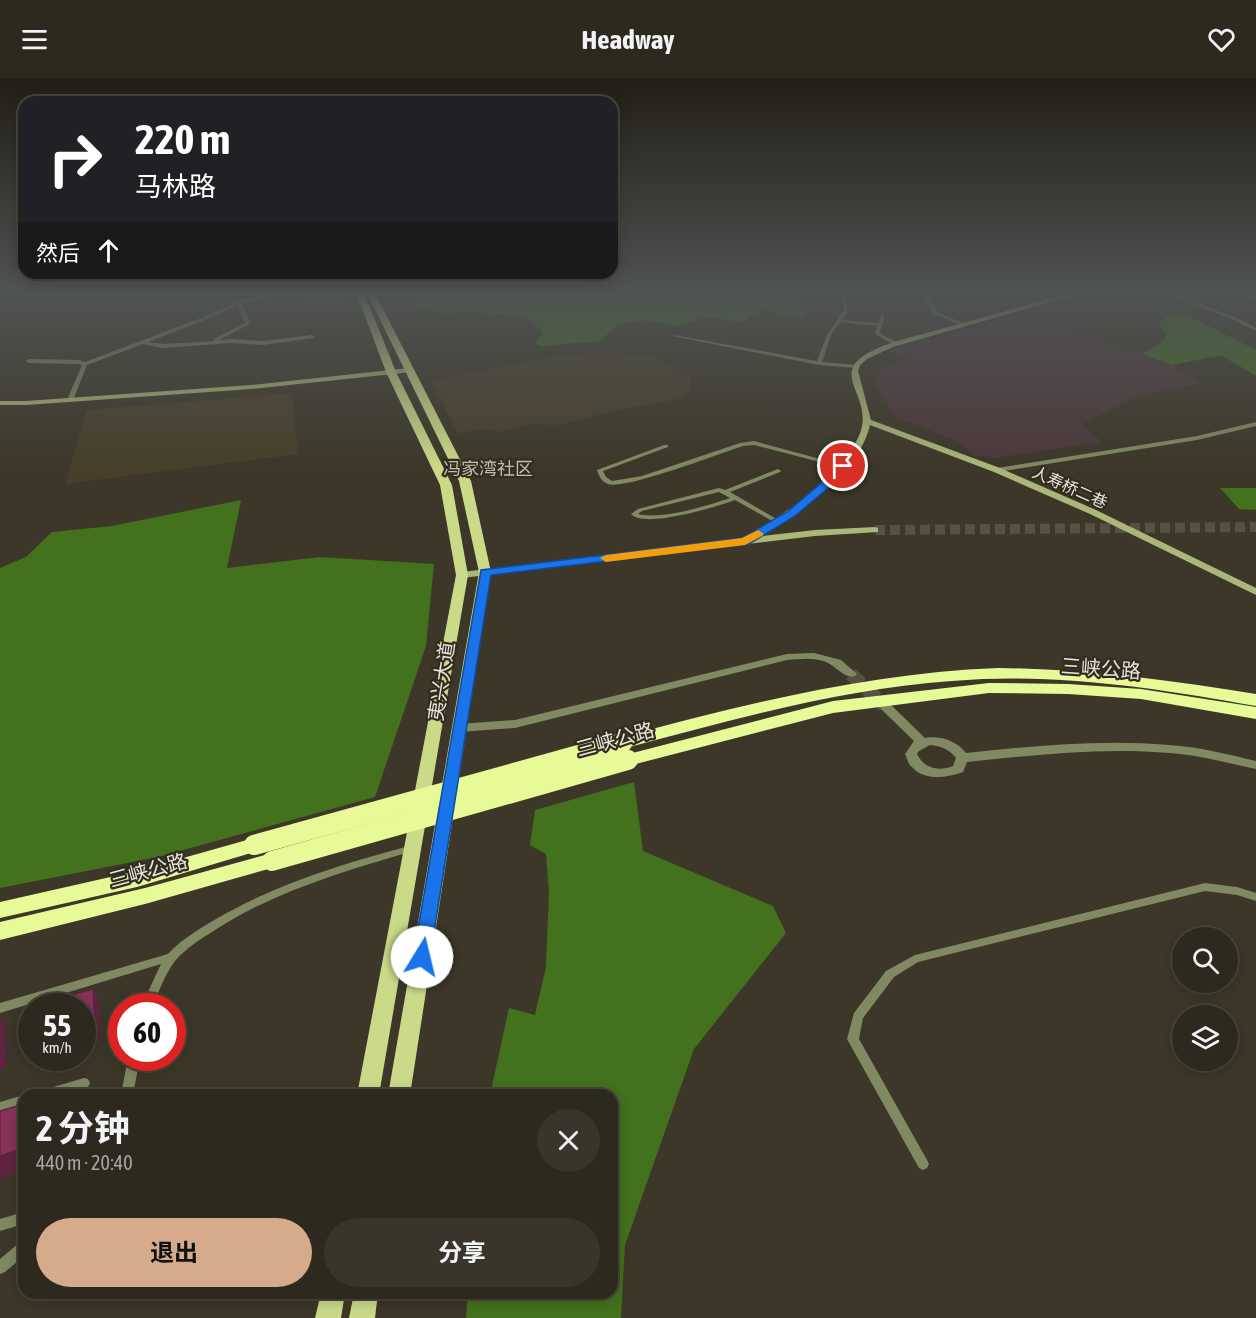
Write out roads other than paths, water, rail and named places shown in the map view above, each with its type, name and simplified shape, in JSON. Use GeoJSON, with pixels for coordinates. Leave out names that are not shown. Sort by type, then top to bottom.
{"type":"FeatureCollection","features":[{"type":"Feature","properties":{"kind":"highway","name":"三峡公路"},"geometry":{"type":"LineString","coordinates":[[0,931],[145,896],[273,861],[766,706],[913,679],[998,674],[1084,675],[1163,683],[1256,700]]}},
{"type":"Feature","properties":{"kind":"highway","name":"三峡公路"},"geometry":{"type":"LineString","coordinates":[[0,910],[137,879],[254,845],[625,751],[833,707],[989,688],[1068,689],[1141,694],[1256,713]]}},
{"type":"Feature","properties":{"kind":"main road","name":"夷兴大道"},"geometry":{"type":"LineString","coordinates":[[369,1089],[462,575],[446,485],[384,353]]}},
{"type":"Feature","properties":{"kind":"main road","name":"夷兴大道"},"geometry":{"type":"LineString","coordinates":[[400,1089],[485,572],[465,482],[401,353]]}},
{"type":"Feature","properties":{"kind":"main road"},"geometry":{"type":"LineString","coordinates":[[328,1318],[332,1299]]}},
{"type":"Feature","properties":{"kind":"main road"},"geometry":{"type":"LineString","coordinates":[[362,1318],[365,1299]]}},
{"type":"Feature","properties":{"kind":"street"},"geometry":{"type":"LineString","coordinates":[[745,542],[778,522],[824,486],[854,451],[867,421],[866,408],[855,379],[856,366],[874,353]]}},
{"type":"Feature","properties":{"kind":"street"},"geometry":{"type":"LineString","coordinates":[[0,403],[251,387],[410,370]]}},
{"type":"Feature","properties":{"kind":"street","name":"人寿桥二巷"},"geometry":{"type":"LineString","coordinates":[[867,421],[997,470],[1093,512],[1256,592]]}},
{"type":"Feature","properties":{"kind":"street"},"geometry":{"type":"LineString","coordinates":[[462,575],[815,533],[875,530]]}},
{"type":"Feature","properties":{"kind":"street"},"geometry":{"type":"LineString","coordinates":[[459,728],[515,724],[787,657],[807,655],[828,658],[842,664],[851,674]]}},
{"type":"Feature","properties":{"kind":"street"},"geometry":{"type":"LineString","coordinates":[[886,707],[922,742],[947,744],[962,758]]}},
{"type":"Feature","properties":{"kind":"street"},"geometry":{"type":"LineString","coordinates":[[922,742],[913,749],[912,759],[928,771],[944,774],[952,772],[958,769],[962,758]]}},
{"type":"Feature","properties":{"kind":"street"},"geometry":{"type":"LineString","coordinates":[[962,758],[1089,746],[1145,747],[1201,753],[1256,765]]}},
{"type":"Feature","properties":{"kind":"lane"},"geometry":{"type":"LineString","coordinates":[[29,361],[85,364],[114,353]]}},
{"type":"Feature","properties":{"kind":"lane"},"geometry":{"type":"LineString","coordinates":[[765,353],[819,363],[856,366]]}},
{"type":"Feature","properties":{"kind":"lane"},"geometry":{"type":"LineString","coordinates":[[819,363],[823,353]]}},
{"type":"Feature","properties":{"kind":"lane"},"geometry":{"type":"LineString","coordinates":[[70,400],[85,364]]}},
{"type":"Feature","properties":{"kind":"lane"},"geometry":{"type":"LineString","coordinates":[[997,470],[1197,438],[1256,424]]}},
{"type":"Feature","properties":{"kind":"lane"},"geometry":{"type":"LineString","coordinates":[[666,446],[600,470],[603,478],[611,483],[643,478],[742,444],[753,443],[843,466]]}},
{"type":"Feature","properties":{"kind":"lane"},"geometry":{"type":"LineString","coordinates":[[725,492],[778,471]]}},
{"type":"Feature","properties":{"kind":"lane"},"geometry":{"type":"LineString","coordinates":[[736,498],[649,518],[637,517],[634,514],[640,510],[713,490],[725,492],[736,498],[778,522]]}},
{"type":"Feature","properties":{"kind":"lane"},"geometry":{"type":"LineString","coordinates":[[0,1008],[172,957],[205,931],[248,903],[304,879],[413,848]]}},
{"type":"Feature","properties":{"kind":"lane"},"geometry":{"type":"LineString","coordinates":[[923,1164],[853,1039],[858,1016],[890,974],[915,959],[1205,887],[1237,891],[1256,897]]}},
{"type":"Feature","properties":{"kind":"lane"},"geometry":{"type":"LineString","coordinates":[[153,993],[172,957]]}},
{"type":"Feature","properties":{"kind":"lane"},"geometry":{"type":"LineString","coordinates":[[128,1089],[132,1071]]}},
{"type":"Feature","properties":{"kind":"lane"},"geometry":{"type":"LineString","coordinates":[[64,1089],[84,1083]]}},
{"type":"Feature","properties":{"kind":"lane"},"geometry":{"type":"LineString","coordinates":[[0,1107],[18,1102]]}},
{"type":"Feature","properties":{"kind":"lane"},"geometry":{"type":"LineString","coordinates":[[0,1225],[18,1220]]}},
{"type":"Feature","properties":{"kind":"lane"},"geometry":{"type":"LineString","coordinates":[[0,1267],[18,1253]]}},
{"type":"Feature","properties":{"kind":"tunnel"},"geometry":{"type":"LineString","coordinates":[[875,530],[1256,527]]}},
{"type":"Feature","properties":{"kind":"tunnel"},"geometry":{"type":"LineString","coordinates":[[851,674],[885,706]]}},
{"type":"Feature","properties":{"kind":"district","name":"冯家湾社区"},"geometry":{"type":"Point","coordinates":[488,468]}}]}
